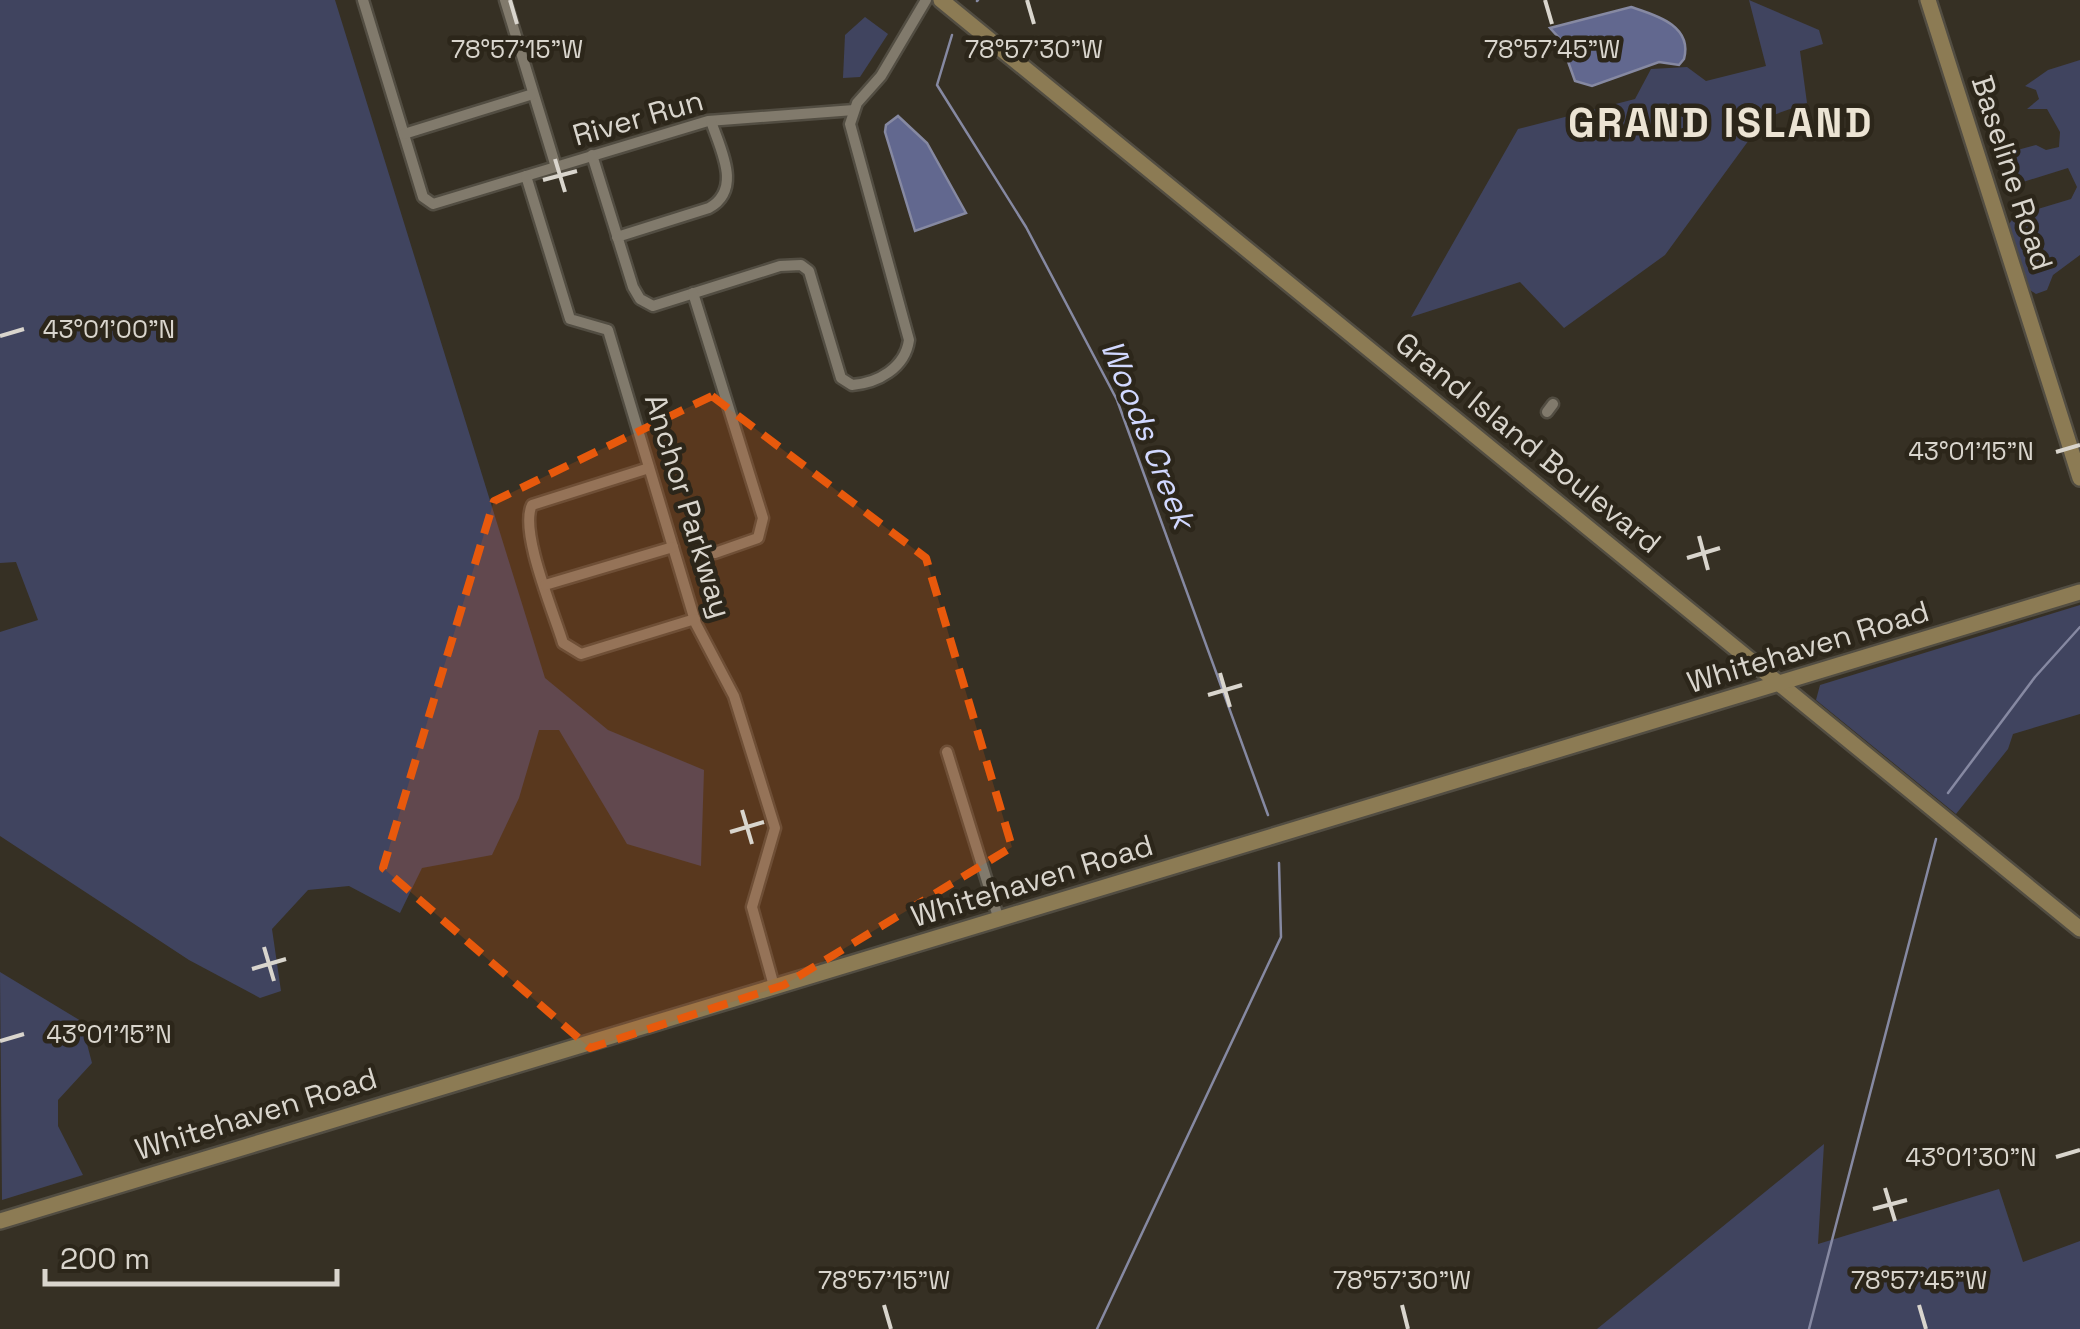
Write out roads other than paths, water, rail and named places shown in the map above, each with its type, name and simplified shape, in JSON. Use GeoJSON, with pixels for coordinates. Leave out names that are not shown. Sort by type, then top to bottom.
{"type":"FeatureCollection","features":[{"type":"Feature","properties":{"kind":"street","name":"River Run"},"geometry":{"type":"LineString","coordinates":[[363,0],[427,202],[439,204],[711,121],[854,110]]}},
{"type":"Feature","properties":{"kind":"street","name":"River Run"},"geometry":{"type":"LineString","coordinates":[[505,0],[556,167]]}},
{"type":"Feature","properties":{"kind":"street"},"geometry":{"type":"LineString","coordinates":[[592,156],[633,287],[644,303],[653,306],[780,266],[801,264],[808,272],[840,378],[852,386],[876,381],[902,358],[909,340],[855,155],[850,124],[854,110],[890,62],[926,0]]}},
{"type":"Feature","properties":{"kind":"street","name":"Grand Island Boulevard"},"geometry":{"type":"LineString","coordinates":[[941,0],[2080,930]]}},
{"type":"Feature","properties":{"kind":"street","name":"Baseline Road"},"geometry":{"type":"LineString","coordinates":[[1928,0],[2080,478]]}},
{"type":"Feature","properties":{"kind":"street"},"geometry":{"type":"LineString","coordinates":[[404,134],[534,94]]}},
{"type":"Feature","properties":{"kind":"street"},"geometry":{"type":"LineString","coordinates":[[618,237],[709,208],[720,199],[728,176],[711,121]]}},
{"type":"Feature","properties":{"kind":"street","name":"Anchor Parkway"},"geometry":{"type":"LineString","coordinates":[[526,176],[570,319],[608,330],[695,619],[734,696],[775,828],[752,907],[774,986]]}},
{"type":"Feature","properties":{"kind":"street"},"geometry":{"type":"LineString","coordinates":[[694,293],[763,518],[758,538],[715,553]]}},
{"type":"Feature","properties":{"kind":"street"},"geometry":{"type":"LineString","coordinates":[[649,468],[532,505],[528,521],[545,585],[563,643],[582,654],[695,619]]}},
{"type":"Feature","properties":{"kind":"street"},"geometry":{"type":"LineString","coordinates":[[545,585],[673,547]]}},
{"type":"Feature","properties":{"kind":"street","name":"Whitehaven Road"},"geometry":{"type":"LineString","coordinates":[[0,1221],[2080,592]]}},
{"type":"Feature","properties":{"kind":"street"},"geometry":{"type":"LineString","coordinates":[[947,752],[999,920]]}},
{"type":"Feature","properties":{"kind":"waterway","name":"Woods Creek"},"geometry":{"type":"LineString","coordinates":[[952,35],[937,85],[1026,227],[1117,400],[1268,815]]}},
{"type":"Feature","properties":{"kind":"waterway"},"geometry":{"type":"LineString","coordinates":[[1948,793],[2035,677],[2080,627]]}},
{"type":"Feature","properties":{"kind":"waterway"},"geometry":{"type":"LineString","coordinates":[[1809,1329],[1936,839]]}},
{"type":"Feature","properties":{"kind":"waterway","name":"Woods Creek"},"geometry":{"type":"LineString","coordinates":[[1097,1329],[1281,937],[1279,863]]}},
{"type":"Feature","properties":{"kind":"district","name":"GRAND ISLAND"},"geometry":{"type":"Point","coordinates":[1721,123]}}]}
